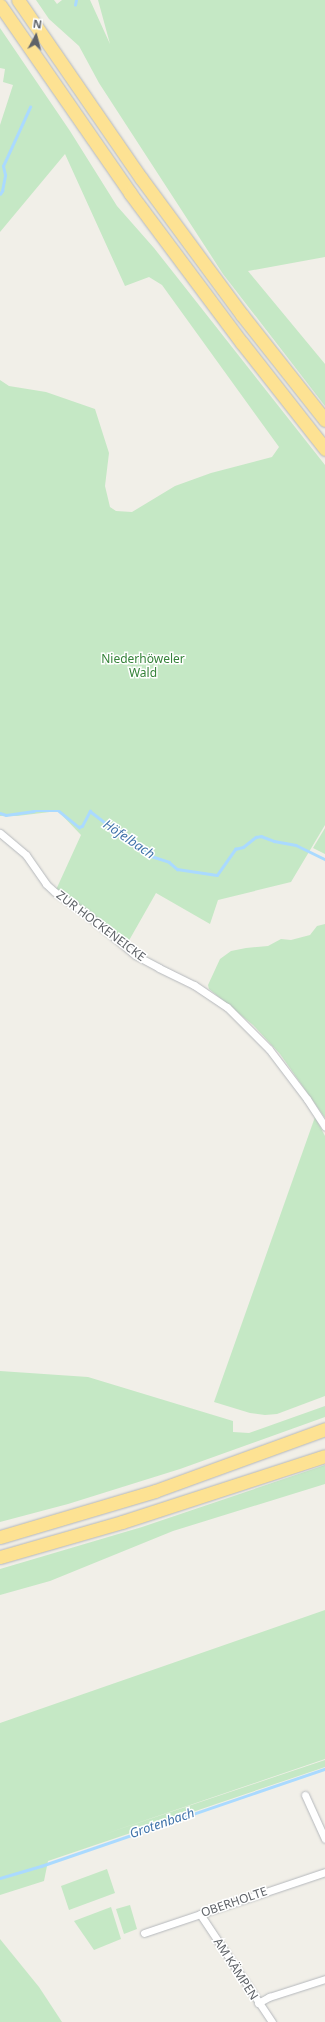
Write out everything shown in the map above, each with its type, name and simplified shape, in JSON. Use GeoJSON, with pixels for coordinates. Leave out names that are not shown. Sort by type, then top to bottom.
{"type":"FeatureCollection","features":[{"type":"Feature","properties":{"kind":"highway"},"geometry":{"type":"LineString","coordinates":[[18,0],[150,191],[242,315],[325,420]]}},
{"type":"Feature","properties":{"kind":"highway"},"geometry":{"type":"LineString","coordinates":[[0,5],[134,200],[242,343],[325,449]]}},
{"type":"Feature","properties":{"kind":"highway"},"geometry":{"type":"LineString","coordinates":[[0,1537],[155,1491],[325,1429]]}},
{"type":"Feature","properties":{"kind":"highway"},"geometry":{"type":"LineString","coordinates":[[0,1557],[122,1522],[325,1456]]}},
{"type":"Feature","properties":{"kind":"street","name":"ZUR HOCKENEICKE"},"geometry":{"type":"LineString","coordinates":[[0,833],[26,855],[46,884],[90,917],[135,955],[194,985],[227,1007],[270,1049],[307,1098],[325,1127]]}},
{"type":"Feature","properties":{"kind":"street"},"geometry":{"type":"LineString","coordinates":[[305,1795],[325,1839]]}},
{"type":"Feature","properties":{"kind":"street","name":"OBERHOLTE"},"geometry":{"type":"LineString","coordinates":[[144,1933],[325,1872]]}},
{"type":"Feature","properties":{"kind":"street","name":"AM KÄMPEN"},"geometry":{"type":"LineString","coordinates":[[200,1914],[258,2004],[272,2022]]}},
{"type":"Feature","properties":{"kind":"street"},"geometry":{"type":"LineString","coordinates":[[258,2004],[269,1998],[325,1979]]}},
{"type":"Feature","properties":{"kind":"green space"},"geometry":{"type":"Polygon","coordinates":[[[36,0],[54,0],[57,4],[62,0],[90,0],[110,44],[98,0],[325,0],[325,257],[248,271],[325,364],[325,406],[223,274],[99,83],[79,46],[49,19],[36,0]]]}},
{"type":"Feature","properties":{"kind":"green space","name":"Niederhöweler Wald"},"geometry":{"type":"Polygon","coordinates":[[[0,28],[70,131],[117,206],[154,248],[325,465],[325,825],[291,882],[218,900],[210,924],[156,893],[127,944],[55,892],[81,835],[58,811],[17,816],[0,816],[0,380],[9,386],[46,392],[95,409],[109,453],[105,486],[110,507],[116,511],[132,512],[175,486],[211,473],[272,457],[279,447],[162,285],[149,277],[125,286],[65,154],[0,232],[0,125],[13,85],[3,82],[5,69],[0,68],[0,28]]]}},
{"type":"Feature","properties":{"kind":"green space"},"geometry":{"type":"Polygon","coordinates":[[[325,828],[325,854],[313,848],[325,828]]]}},
{"type":"Feature","properties":{"kind":"green space"},"geometry":{"type":"Polygon","coordinates":[[[325,924],[325,1118],[280,1054],[253,1025],[209,989],[208,985],[220,959],[231,951],[268,946],[281,939],[291,940],[310,935],[317,926],[325,924]]]}},
{"type":"Feature","properties":{"kind":"green space"},"geometry":{"type":"Polygon","coordinates":[[[315,1117],[325,1136],[325,1396],[277,1414],[265,1415],[250,1413],[214,1402],[315,1117]]]}},
{"type":"Feature","properties":{"kind":"green space"},"geometry":{"type":"Polygon","coordinates":[[[0,1371],[88,1377],[233,1421],[233,1432],[249,1433],[325,1406],[325,1417],[180,1469],[68,1504],[0,1522],[0,1371]]]}},
{"type":"Feature","properties":{"kind":"green space"},"geometry":{"type":"Polygon","coordinates":[[[325,1465],[325,1484],[173,1531],[50,1581],[0,1595],[0,1569],[142,1527],[325,1465]]]}},
{"type":"Feature","properties":{"kind":"green space"},"geometry":{"type":"Polygon","coordinates":[[[325,1610],[325,1759],[102,1835],[325,1760],[325,1767],[48,1861],[44,1881],[0,1895],[0,1723],[325,1610]]]}},
{"type":"Feature","properties":{"kind":"green space"},"geometry":{"type":"Polygon","coordinates":[[[107,1869],[115,1893],[69,1910],[61,1886],[107,1869]]]}},
{"type":"Feature","properties":{"kind":"green space"},"geometry":{"type":"Polygon","coordinates":[[[130,1905],[137,1929],[124,1934],[116,1909],[130,1905]]]}},
{"type":"Feature","properties":{"kind":"green space"},"geometry":{"type":"Polygon","coordinates":[[[111,1907],[121,1939],[94,1950],[74,1921],[111,1907]]]}},
{"type":"Feature","properties":{"kind":"green space"},"geometry":{"type":"Polygon","coordinates":[[[0,1939],[39,1987],[62,2022],[0,2022],[0,1939]]]}},
{"type":"Feature","properties":{"kind":"waterway","name":"Höfelbach"},"geometry":{"type":"LineString","coordinates":[[75,5],[76,0]]}},
{"type":"Feature","properties":{"kind":"waterway","name":"Höfelbach"},"geometry":{"type":"LineString","coordinates":[[0,194],[5,175],[3,166],[30,107]]}},
{"type":"Feature","properties":{"kind":"waterway","name":"Höfelbach"},"geometry":{"type":"LineString","coordinates":[[0,813],[6,815],[34,811],[59,811],[79,827],[82,826],[90,811],[125,838],[130,838],[148,855],[169,862],[177,869],[217,875],[235,849],[243,847],[256,837],[261,836],[274,841],[296,845],[325,859]]}},
{"type":"Feature","properties":{"kind":"waterway","name":"Grotenbach"},"geometry":{"type":"LineString","coordinates":[[0,1878],[41,1866],[325,1769]]}}]}
